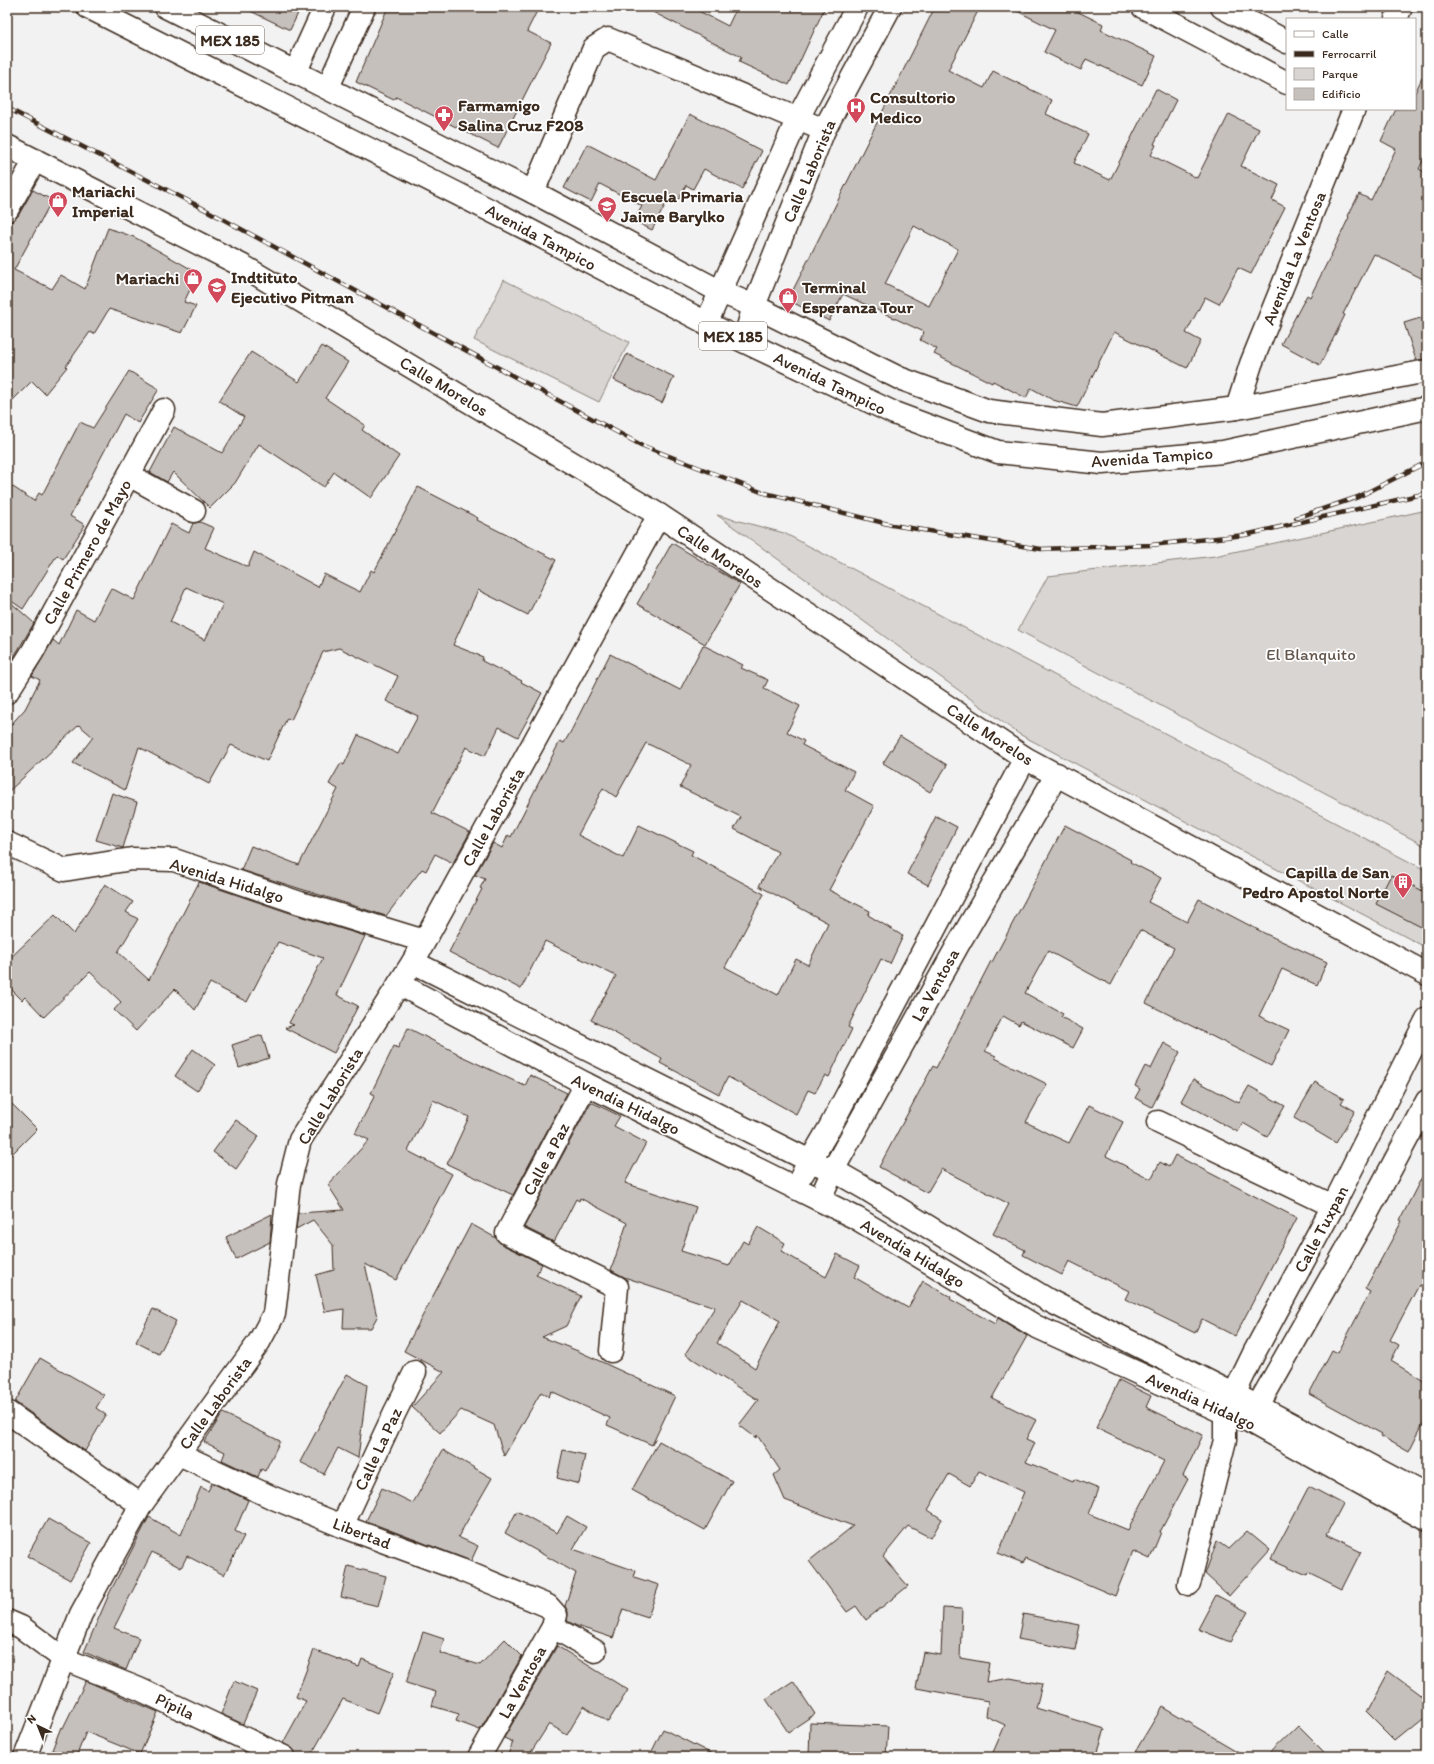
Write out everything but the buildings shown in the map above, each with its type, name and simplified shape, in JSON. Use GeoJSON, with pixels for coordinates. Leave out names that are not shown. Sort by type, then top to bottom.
{"type":"FeatureCollection","features":[{"type":"Feature","properties":{"kind":"street","name":"Avenida Tampico"},"geometry":{"type":"LineString","coordinates":[[88,7],[525,228],[706,324],[894,414],[998,452],[1102,463],[1223,452],[1427,408]]}},
{"type":"Feature","properties":{"kind":"street","name":"Avenida Tampico"},"geometry":{"type":"LineString","coordinates":[[166,7],[295,73],[328,87],[532,192],[721,292],[754,306],[899,378],[989,411],[1102,425],[1237,408],[1427,371]]}},
{"type":"Feature","properties":{"kind":"street"},"geometry":{"type":"LineString","coordinates":[[295,73],[325,7]]}},
{"type":"Feature","properties":{"kind":"street"},"geometry":{"type":"LineString","coordinates":[[328,87],[364,7]]}},
{"type":"Feature","properties":{"kind":"street","name":"Calle Laborista"},"geometry":{"type":"LineString","coordinates":[[706,324],[798,118],[857,7]]}},
{"type":"Feature","properties":{"kind":"street","name":"Calle Laborista"},"geometry":{"type":"LineString","coordinates":[[744,341],[754,306],[824,130],[890,7]]}},
{"type":"Feature","properties":{"kind":"street"},"geometry":{"type":"LineString","coordinates":[[1143,7],[1286,82]]}},
{"type":"Feature","properties":{"kind":"street"},"geometry":{"type":"LineString","coordinates":[[1222,7],[1286,41]]}},
{"type":"Feature","properties":{"kind":"street"},"geometry":{"type":"LineString","coordinates":[[1396,18],[1401,7]]}},
{"type":"Feature","properties":{"kind":"street"},"geometry":{"type":"LineString","coordinates":[[532,192],[594,48],[608,39],[824,130]]}},
{"type":"Feature","properties":{"kind":"street","name":"Avenida La Ventosa"},"geometry":{"type":"LineString","coordinates":[[1237,408],[1251,364],[1347,112]]}},
{"type":"Feature","properties":{"kind":"street","name":"Calle Morelos"},"geometry":{"type":"LineString","coordinates":[[7,146],[243,266],[659,515],[1025,758],[1427,974]]}},
{"type":"Feature","properties":{"kind":"street"},"geometry":{"type":"LineString","coordinates":[[7,210],[35,160]]}},
{"type":"Feature","properties":{"kind":"street","name":"Calle Primero de Mayo"},"geometry":{"type":"LineString","coordinates":[[7,692],[33,651],[164,410]]}},
{"type":"Feature","properties":{"kind":"street"},"geometry":{"type":"LineString","coordinates":[[129,475],[194,511]]}},
{"type":"Feature","properties":{"kind":"street","name":"Calle Laborista"},"geometry":{"type":"LineString","coordinates":[[25,1757],[81,1614],[141,1505],[260,1342],[274,1314],[289,1184],[300,1140],[413,962],[659,515]]}},
{"type":"Feature","properties":{"kind":"street","name":"La Ventosa"},"geometry":{"type":"LineString","coordinates":[[794,1187],[830,1127],[1025,758]]}},
{"type":"Feature","properties":{"kind":"street","name":"La Ventosa"},"geometry":{"type":"LineString","coordinates":[[820,1200],[833,1170],[959,943],[1057,774]]}},
{"type":"Feature","properties":{"kind":"street","name":"Avenida Hidalgo"},"geometry":{"type":"LineString","coordinates":[[7,843],[64,870],[132,859],[174,860],[300,903],[424,941]]}},
{"type":"Feature","properties":{"kind":"street","name":"Avendia Hidalgo"},"geometry":{"type":"LineString","coordinates":[[413,962],[810,1161],[833,1170],[1048,1300],[1229,1404]]}},
{"type":"Feature","properties":{"kind":"street","name":"Avendia Hidalgo"},"geometry":{"type":"LineString","coordinates":[[399,984],[586,1084],[856,1218],[1035,1326],[1253,1414],[1427,1496]]}},
{"type":"Feature","properties":{"kind":"street","name":"Calle Tuxpan"},"geometry":{"type":"LineString","coordinates":[[1189,1584],[1225,1440],[1229,1404],[1254,1352],[1333,1206],[1427,1019]]}},
{"type":"Feature","properties":{"kind":"street","name":"Calle a Paz"},"geometry":{"type":"LineString","coordinates":[[586,1084],[507,1233],[617,1287],[611,1351]]}},
{"type":"Feature","properties":{"kind":"street","name":"Calle Tuxpan"},"geometry":{"type":"LineString","coordinates":[[1225,1440],[1253,1414],[1364,1219],[1427,1101]]}},
{"type":"Feature","properties":{"kind":"street"},"geometry":{"type":"LineString","coordinates":[[1158,1122],[1333,1206]]}},
{"type":"Feature","properties":{"kind":"street","name":"Calle La Paz"},"geometry":{"type":"LineString","coordinates":[[342,1526],[415,1372]]}},
{"type":"Feature","properties":{"kind":"street"},"geometry":{"type":"LineString","coordinates":[[7,1412],[141,1505]]}},
{"type":"Feature","properties":{"kind":"street","name":"Avendia Hidalgo"},"geometry":{"type":"LineString","coordinates":[[1253,1414],[1427,1520]]}},
{"type":"Feature","properties":{"kind":"street","name":"Libertad"},"geometry":{"type":"LineString","coordinates":[[179,1454],[271,1498],[461,1570],[550,1616],[595,1651]]}},
{"type":"Feature","properties":{"kind":"street","name":"La Ventosa"},"geometry":{"type":"LineString","coordinates":[[479,1757],[550,1616]]}},
{"type":"Feature","properties":{"kind":"street","name":"Pípila"},"geometry":{"type":"LineString","coordinates":[[7,1621],[20,1627],[64,1659],[139,1689],[284,1757]]}},
{"type":"Feature","properties":{"kind":"green space"},"geometry":{"type":"Polygon","coordinates":[[[504,280],[629,342],[599,402],[474,340],[504,280]]]}},
{"type":"Feature","properties":{"kind":"green space","name":"El Blanquito"},"geometry":{"type":"Polygon","coordinates":[[[1427,510],[1427,847],[1018,630],[1048,576],[1215,556],[1427,510]]]}},
{"type":"Feature","properties":{"kind":"green space"},"geometry":{"type":"Polygon","coordinates":[[[717,515],[784,533],[1427,871],[1427,948],[1019,734],[717,515]]]}},
{"type":"Feature","properties":{"kind":"railway"},"geometry":{"type":"LineString","coordinates":[[7,108],[206,210],[641,445],[761,492],[892,525],[1041,549],[1151,545],[1245,535],[1427,493]]}},
{"type":"Feature","properties":{"kind":"railway"},"geometry":{"type":"LineString","coordinates":[[1296,518],[1358,497],[1427,462]]}},
{"type":"Feature","properties":{"kind":"place","name":"Consultorio Medico"},"geometry":{"type":"Point","coordinates":[856,124]}},
{"type":"Feature","properties":{"kind":"place","name":"Farmamigo Salina Cruz F208"},"geometry":{"type":"Point","coordinates":[444,132]}},
{"type":"Feature","properties":{"kind":"place","name":"Mariachi Imperial"},"geometry":{"type":"Point","coordinates":[58,218]}},
{"type":"Feature","properties":{"kind":"place","name":"Escuela Primaria Jaime Barylko"},"geometry":{"type":"Point","coordinates":[607,223]}},
{"type":"Feature","properties":{"kind":"place","name":"Mariachi"},"geometry":{"type":"Point","coordinates":[193,295]}},
{"type":"Feature","properties":{"kind":"place","name":"Indtituto Ejecutivo Pitman"},"geometry":{"type":"Point","coordinates":[217,304]}},
{"type":"Feature","properties":{"kind":"place","name":"Terminal Esperanza Tour"},"geometry":{"type":"Point","coordinates":[788,314]}},
{"type":"Feature","properties":{"kind":"place","name":"Capilla de San Pedro Apostol Norte"},"geometry":{"type":"Point","coordinates":[1403,899]}}]}
